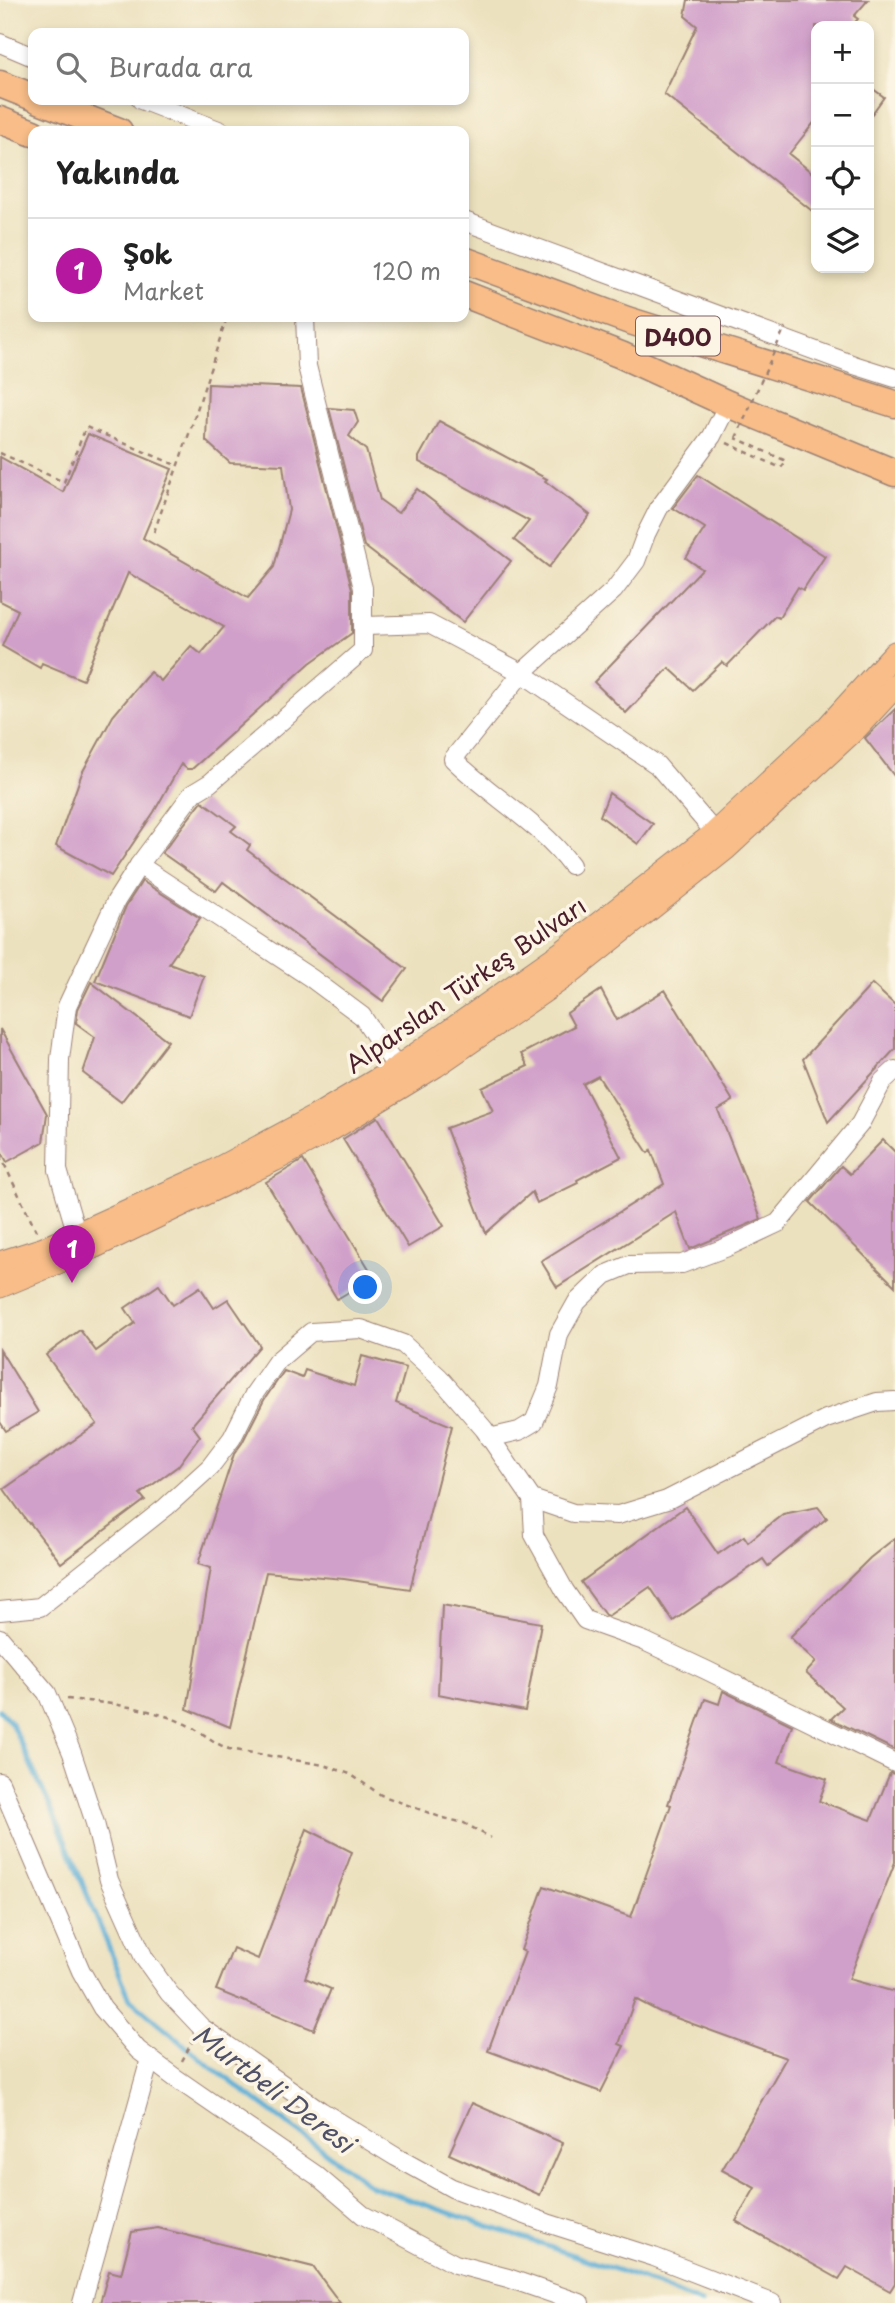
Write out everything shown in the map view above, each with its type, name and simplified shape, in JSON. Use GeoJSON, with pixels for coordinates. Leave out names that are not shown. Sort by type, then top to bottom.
{"type":"FeatureCollection","features":[{"type":"Feature","properties":{"kind":"highway"},"geometry":{"type":"LineString","coordinates":[[0,84],[28,95]]}},
{"type":"Feature","properties":{"kind":"highway"},"geometry":{"type":"LineString","coordinates":[[52,105],[106,126]]}},
{"type":"Feature","properties":{"kind":"highway"},"geometry":{"type":"LineString","coordinates":[[0,120],[28,131]]}},
{"type":"Feature","properties":{"kind":"highway","name":"D400"},"geometry":{"type":"LineString","coordinates":[[469,262],[627,320],[895,404]]}},
{"type":"Feature","properties":{"kind":"highway","name":"D400"},"geometry":{"type":"LineString","coordinates":[[469,296],[621,355],[728,404],[895,472]]}},
{"type":"Feature","properties":{"kind":"main road","name":"Alparslan Türkeş Bulvarı"},"geometry":{"type":"LineString","coordinates":[[0,1263],[77,1235],[205,1176],[315,1118],[397,1068],[560,954],[715,834],[827,728],[895,653]]}},
{"type":"Feature","properties":{"kind":"main road","name":"Alparslan Türkeş Bulvarı"},"geometry":{"type":"LineString","coordinates":[[0,1286],[85,1251],[274,1160],[325,1133],[435,1066],[567,975],[725,849],[857,727],[895,687]]}},
{"type":"Feature","properties":{"kind":"street"},"geometry":{"type":"LineString","coordinates":[[0,43],[28,55]]}},
{"type":"Feature","properties":{"kind":"street"},"geometry":{"type":"LineString","coordinates":[[154,105],[209,126]]}},
{"type":"Feature","properties":{"kind":"street"},"geometry":{"type":"LineString","coordinates":[[469,224],[841,361],[895,378]]}},
{"type":"Feature","properties":{"kind":"street"},"geometry":{"type":"LineString","coordinates":[[77,1235],[58,1170],[60,1059],[67,1006],[116,901],[192,794],[210,783],[363,650],[363,588],[307,366],[305,322]]}},
{"type":"Feature","properties":{"kind":"street"},"geometry":{"type":"LineString","coordinates":[[571,865],[557,846],[453,759],[522,673],[614,590],[636,561],[659,508],[712,436],[728,404]]}},
{"type":"Feature","properties":{"kind":"street"},"geometry":{"type":"LineString","coordinates":[[365,626],[429,625],[522,673],[657,765],[715,834]]}},
{"type":"Feature","properties":{"kind":"street"},"geometry":{"type":"LineString","coordinates":[[139,865],[311,978],[362,1016],[397,1068]]}},
{"type":"Feature","properties":{"kind":"street"},"geometry":{"type":"LineString","coordinates":[[489,1438],[519,1431],[534,1422],[549,1386],[559,1334],[577,1302],[605,1275],[629,1265],[682,1264],[725,1248],[778,1223],[860,1124],[883,1081],[895,1070]]}},
{"type":"Feature","properties":{"kind":"street"},"geometry":{"type":"LineString","coordinates":[[0,1611],[40,1607],[166,1507],[210,1467],[232,1438],[254,1394],[277,1361],[311,1332],[361,1329],[402,1344],[439,1377],[489,1438],[532,1499],[534,1535],[565,1591],[585,1620],[644,1641],[895,1763]]}},
{"type":"Feature","properties":{"kind":"street"},"geometry":{"type":"LineString","coordinates":[[532,1499],[573,1513],[618,1515],[667,1500],[826,1419],[877,1402],[895,1401]]}},
{"type":"Feature","properties":{"kind":"street"},"geometry":{"type":"LineString","coordinates":[[0,1638],[47,1693],[72,1753],[95,1823],[109,1880],[144,1958],[169,1993],[201,2027],[321,2111],[452,2188],[547,2223],[654,2257],[772,2303]]}},
{"type":"Feature","properties":{"kind":"street"},"geometry":{"type":"LineString","coordinates":[[0,1782],[86,1980],[102,2008],[138,2050],[316,2175],[363,2215],[455,2264],[508,2278],[580,2303]]}},
{"type":"Feature","properties":{"kind":"street"},"geometry":{"type":"LineString","coordinates":[[82,2303],[150,2059]]}},
{"type":"Feature","properties":{"kind":"path"},"geometry":{"type":"LineString","coordinates":[[154,532],[225,322]]}},
{"type":"Feature","properties":{"kind":"path"},"geometry":{"type":"LineString","coordinates":[[712,436],[781,468],[786,461],[736,438],[785,327]]}},
{"type":"Feature","properties":{"kind":"path"},"geometry":{"type":"LineString","coordinates":[[0,453],[64,482],[86,427],[178,466]]}},
{"type":"Feature","properties":{"kind":"path"},"geometry":{"type":"LineString","coordinates":[[0,1155],[44,1249]]}},
{"type":"Feature","properties":{"kind":"path"},"geometry":{"type":"LineString","coordinates":[[47,1693],[63,1699],[107,1703],[167,1717],[195,1729],[229,1749],[337,1769],[350,1774],[381,1795],[464,1823],[491,1839]]}},
{"type":"Feature","properties":{"kind":"path"},"geometry":{"type":"LineString","coordinates":[[181,2063],[196,2036]]}},
{"type":"Feature","properties":{"kind":"building"},"geometry":{"type":"Polygon","coordinates":[[[688,0],[868,0],[854,16],[858,19],[856,21],[811,21],[811,126],[789,154],[811,172],[811,210],[664,94],[697,26],[685,16],[688,0]]]}},
{"type":"Feature","properties":{"kind":"building"},"geometry":{"type":"Polygon","coordinates":[[[874,90],[884,97],[874,111],[874,90]]]}},
{"type":"Feature","properties":{"kind":"building"},"geometry":{"type":"Polygon","coordinates":[[[208,384],[301,388],[352,589],[352,633],[310,663],[192,769],[181,764],[154,812],[111,876],[56,846],[82,773],[113,716],[150,672],[161,681],[191,646],[201,654],[224,627],[128,573],[83,680],[42,663],[40,668],[2,646],[18,610],[0,601],[0,457],[63,492],[88,434],[172,469],[143,538],[248,598],[274,567],[289,510],[283,465],[230,463],[206,441],[208,384]]]}},
{"type":"Feature","properties":{"kind":"building"},"geometry":{"type":"Polygon","coordinates":[[[329,408],[354,410],[358,422],[349,436],[366,450],[380,500],[398,513],[417,489],[511,561],[463,622],[364,546],[329,408]]]}},
{"type":"Feature","properties":{"kind":"building"},"geometry":{"type":"Polygon","coordinates":[[[439,421],[547,479],[545,481],[590,515],[549,567],[514,540],[529,521],[419,462],[419,457],[439,421]]]}},
{"type":"Feature","properties":{"kind":"building"},"geometry":{"type":"Polygon","coordinates":[[[698,475],[825,556],[803,590],[798,587],[779,618],[775,616],[727,666],[722,662],[693,690],[669,668],[626,713],[594,682],[702,569],[686,558],[705,528],[673,508],[698,475]]]}},
{"type":"Feature","properties":{"kind":"building"},"geometry":{"type":"Polygon","coordinates":[[[895,709],[895,777],[865,738],[895,709]]]}},
{"type":"Feature","properties":{"kind":"building"},"geometry":{"type":"Polygon","coordinates":[[[609,793],[653,824],[638,844],[600,816],[609,793]]]}},
{"type":"Feature","properties":{"kind":"building"},"geometry":{"type":"Polygon","coordinates":[[[202,801],[236,826],[231,831],[250,845],[247,850],[407,969],[383,1001],[223,882],[216,891],[162,853],[202,801]]]}},
{"type":"Feature","properties":{"kind":"building"},"geometry":{"type":"Polygon","coordinates":[[[142,881],[200,918],[169,963],[204,976],[189,1016],[95,981],[126,906],[142,881]]]}},
{"type":"Feature","properties":{"kind":"building"},"geometry":{"type":"Polygon","coordinates":[[[91,982],[168,1041],[121,1102],[83,1073],[95,1037],[76,1023],[78,1009],[91,982]]]}},
{"type":"Feature","properties":{"kind":"building"},"geometry":{"type":"Polygon","coordinates":[[[872,984],[895,1005],[895,1049],[828,1122],[803,1059],[872,984]]]}},
{"type":"Feature","properties":{"kind":"building"},"geometry":{"type":"Polygon","coordinates":[[[601,990],[617,1020],[665,990],[733,1101],[718,1110],[761,1219],[690,1249],[676,1212],[557,1287],[541,1261],[664,1184],[651,1150],[648,1153],[598,1076],[583,1084],[621,1157],[577,1180],[578,1183],[537,1203],[532,1192],[486,1233],[446,1128],[493,1111],[482,1088],[528,1066],[521,1054],[574,1026],[567,1013],[601,990]]]}},
{"type":"Feature","properties":{"kind":"building"},"geometry":{"type":"Polygon","coordinates":[[[0,1029],[47,1114],[43,1142],[7,1162],[0,1149],[0,1029]]]}},
{"type":"Feature","properties":{"kind":"building"},"geometry":{"type":"Polygon","coordinates":[[[378,1117],[444,1226],[408,1247],[343,1139],[378,1117]]]}},
{"type":"Feature","properties":{"kind":"building"},"geometry":{"type":"Polygon","coordinates":[[[883,1140],[895,1152],[895,1286],[810,1202],[841,1166],[850,1174],[883,1140]]]}},
{"type":"Feature","properties":{"kind":"building"},"geometry":{"type":"Polygon","coordinates":[[[303,1160],[374,1277],[337,1299],[266,1182],[303,1160]]]}},
{"type":"Feature","properties":{"kind":"building"},"geometry":{"type":"Polygon","coordinates":[[[159,1285],[173,1305],[200,1287],[214,1308],[228,1299],[260,1346],[192,1425],[200,1436],[178,1466],[140,1494],[145,1500],[61,1563],[4,1489],[97,1424],[46,1355],[80,1330],[96,1351],[135,1323],[125,1308],[159,1285]]]}},
{"type":"Feature","properties":{"kind":"building"},"geometry":{"type":"Polygon","coordinates":[[[0,1350],[38,1412],[6,1431],[0,1422],[0,1350]]]}},
{"type":"Feature","properties":{"kind":"building"},"geometry":{"type":"Polygon","coordinates":[[[362,1356],[406,1368],[396,1403],[452,1426],[410,1589],[344,1579],[266,1572],[230,1727],[187,1709],[211,1568],[198,1564],[234,1454],[264,1400],[284,1371],[302,1378],[305,1370],[354,1386],[362,1356]]]}},
{"type":"Feature","properties":{"kind":"building"},"geometry":{"type":"Polygon","coordinates":[[[685,1507],[718,1554],[744,1536],[748,1542],[783,1514],[818,1507],[827,1518],[768,1566],[763,1559],[673,1621],[650,1587],[608,1616],[605,1615],[581,1582],[685,1507]]]}},
{"type":"Feature","properties":{"kind":"building"},"geometry":{"type":"Polygon","coordinates":[[[895,1538],[895,1750],[831,1719],[843,1707],[806,1673],[816,1662],[790,1637],[870,1558],[895,1538]]]}},
{"type":"Feature","properties":{"kind":"building"},"geometry":{"type":"Polygon","coordinates":[[[442,1605],[541,1623],[525,1711],[438,1694],[442,1605]]]}},
{"type":"Feature","properties":{"kind":"building"},"geometry":{"type":"Polygon","coordinates":[[[723,1691],[792,1725],[779,1762],[827,1779],[819,1801],[871,1820],[890,1773],[895,1774],[895,1862],[849,1979],[895,1992],[895,2283],[890,2291],[847,2267],[839,2279],[736,2221],[755,2188],[722,2170],[786,2058],[660,2012],[635,1999],[619,2044],[624,2046],[601,2092],[488,2051],[525,1952],[521,1950],[544,1886],[631,1917],[705,1699],[719,1704],[723,1691]]]}},
{"type":"Feature","properties":{"kind":"building"},"geometry":{"type":"Polygon","coordinates":[[[307,1829],[352,1852],[305,1978],[331,1989],[314,2030],[216,1990],[233,1948],[258,1959],[307,1829]]]}},
{"type":"Feature","properties":{"kind":"building"},"geometry":{"type":"Polygon","coordinates":[[[472,2103],[563,2143],[540,2195],[449,2154],[472,2103]]]}},
{"type":"Feature","properties":{"kind":"building"},"geometry":{"type":"Polygon","coordinates":[[[158,2228],[313,2267],[340,2303],[100,2303],[109,2271],[121,2274],[132,2232],[158,2228]]]}},
{"type":"Feature","properties":{"kind":"waterway","name":"Murtbeli Deresi"},"geometry":{"type":"LineString","coordinates":[[0,1710],[11,1723],[54,1814],[130,1999],[202,2060],[371,2186],[643,2279],[701,2303]]}},
{"type":"Feature","properties":{"kind":"place","name":"Şok"},"geometry":{"type":"Point","coordinates":[72,1283]}}]}
